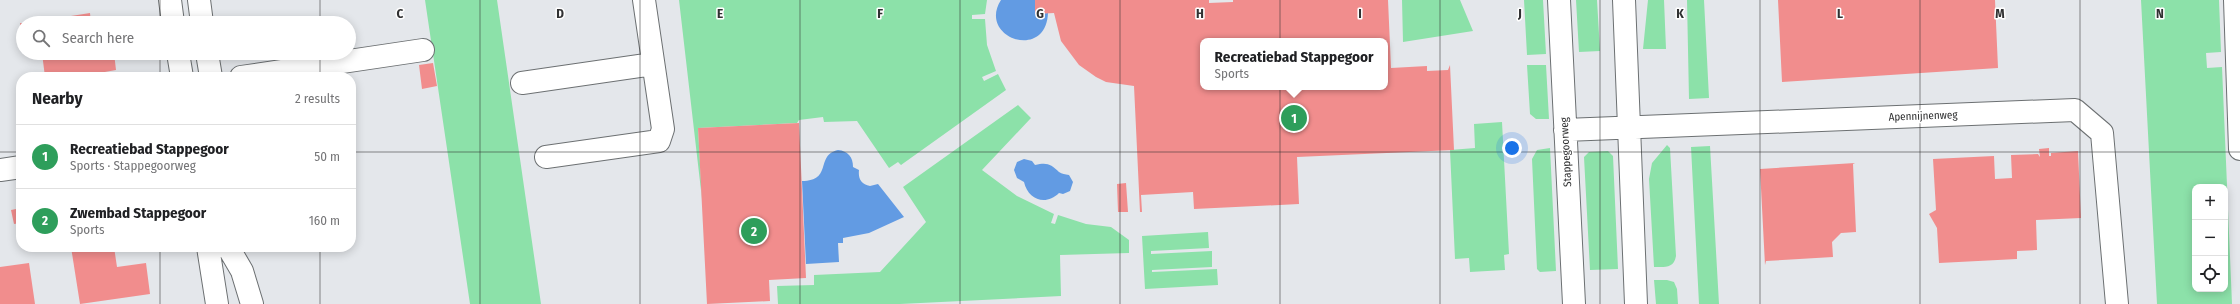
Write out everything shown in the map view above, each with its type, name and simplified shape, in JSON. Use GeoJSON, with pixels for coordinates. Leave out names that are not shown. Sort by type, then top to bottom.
{"type":"FeatureCollection","features":[{"type":"Feature","properties":{"kind":"street"},"geometry":{"type":"LineString","coordinates":[[170,0],[172,16]]}},
{"type":"Feature","properties":{"kind":"street"},"geometry":{"type":"LineString","coordinates":[[199,0],[201,16]]}},
{"type":"Feature","properties":{"kind":"street"},"geometry":{"type":"LineString","coordinates":[[546,157],[659,141],[663,129],[644,0]]}},
{"type":"Feature","properties":{"kind":"street","name":"Stappegoorweg"},"geometry":{"type":"LineString","coordinates":[[1559,0],[1574,304]]}},
{"type":"Feature","properties":{"kind":"street"},"geometry":{"type":"LineString","coordinates":[[1624,0],[1636,304]]}},
{"type":"Feature","properties":{"kind":"street"},"geometry":{"type":"LineString","coordinates":[[2235,0],[2240,149]]}},
{"type":"Feature","properties":{"kind":"street"},"geometry":{"type":"LineString","coordinates":[[356,60],[423,50]]}},
{"type":"Feature","properties":{"kind":"street"},"geometry":{"type":"LineString","coordinates":[[179,60],[181,72]]}},
{"type":"Feature","properties":{"kind":"street"},"geometry":{"type":"LineString","coordinates":[[208,60],[210,72]]}},
{"type":"Feature","properties":{"kind":"street"},"geometry":{"type":"LineString","coordinates":[[275,72],[356,60]]}},
{"type":"Feature","properties":{"kind":"street"},"geometry":{"type":"LineString","coordinates":[[522,83],[653,64]]}},
{"type":"Feature","properties":{"kind":"street","name":"Apennijnenweg"},"geometry":{"type":"LineString","coordinates":[[1565,130],[2075,110],[2102,133],[2117,304]]}},
{"type":"Feature","properties":{"kind":"street"},"geometry":{"type":"LineString","coordinates":[[0,170],[16,168]]}},
{"type":"Feature","properties":{"kind":"street"},"geometry":{"type":"LineString","coordinates":[[209,252],[216,304]]}},
{"type":"Feature","properties":{"kind":"street"},"geometry":{"type":"LineString","coordinates":[[231,252],[242,271],[252,304]]}},
{"type":"Feature","properties":{"kind":"green space"},"geometry":{"type":"Polygon","coordinates":[[[425,0],[497,0],[541,304],[470,304],[425,0]]]}},
{"type":"Feature","properties":{"kind":"green space"},"geometry":{"type":"Polygon","coordinates":[[[679,0],[987,0],[985,14],[972,15],[972,19],[985,19],[987,45],[996,71],[982,77],[984,81],[998,74],[1006,90],[901,165],[898,162],[889,168],[857,121],[824,122],[823,117],[799,120],[797,123],[698,128],[702,199],[679,0]]]}},
{"type":"Feature","properties":{"kind":"green space"},"geometry":{"type":"Polygon","coordinates":[[[1402,0],[1460,0],[1473,31],[1403,42],[1402,0]]]}},
{"type":"Feature","properties":{"kind":"green space"},"geometry":{"type":"Polygon","coordinates":[[[1524,0],[1543,0],[1546,54],[1527,55],[1524,0]]]}},
{"type":"Feature","properties":{"kind":"green space"},"geometry":{"type":"Polygon","coordinates":[[[1576,0],[1597,0],[1600,51],[1579,52],[1576,0]]]}},
{"type":"Feature","properties":{"kind":"green space"},"geometry":{"type":"Polygon","coordinates":[[[1648,0],[1664,0],[1666,49],[1643,49],[1648,0]]]}},
{"type":"Feature","properties":{"kind":"green space"},"geometry":{"type":"Polygon","coordinates":[[[1687,0],[1704,0],[1709,98],[1689,99],[1687,0]]]}},
{"type":"Feature","properties":{"kind":"green space"},"geometry":{"type":"Polygon","coordinates":[[[2141,0],[2219,0],[2221,52],[2206,53],[2207,68],[2222,67],[2227,184],[2192,184],[2192,292],[2228,292],[2228,209],[2232,304],[2157,304],[2141,0]]]}},
{"type":"Feature","properties":{"kind":"green space"},"geometry":{"type":"Polygon","coordinates":[[[1527,65],[1546,65],[1549,119],[1536,119],[1530,114],[1527,65]]]}},
{"type":"Feature","properties":{"kind":"green space"},"geometry":{"type":"Polygon","coordinates":[[[1018,105],[1031,118],[982,170],[1017,196],[1054,214],[1051,223],[1055,224],[1058,215],[1086,224],[1111,227],[1129,240],[1129,253],[1060,255],[1061,296],[900,304],[778,304],[777,286],[814,285],[814,275],[880,272],[926,222],[903,187],[1018,105]]]}},
{"type":"Feature","properties":{"kind":"green space"},"geometry":{"type":"Polygon","coordinates":[[[1502,122],[1509,254],[1504,255],[1505,270],[1470,272],[1469,258],[1455,259],[1450,150],[1475,148],[1474,124],[1502,122]]]}},
{"type":"Feature","properties":{"kind":"green space"},"geometry":{"type":"Polygon","coordinates":[[[1667,145],[1670,148],[1676,256],[1671,265],[1654,267],[1649,179],[1652,163],[1667,145]]]}},
{"type":"Feature","properties":{"kind":"green space"},"geometry":{"type":"Polygon","coordinates":[[[1710,146],[1719,304],[1699,304],[1691,147],[1710,146]]]}},
{"type":"Feature","properties":{"kind":"green space"},"geometry":{"type":"Polygon","coordinates":[[[1550,148],[1556,271],[1540,272],[1537,269],[1532,159],[1537,150],[1550,148]]]}},
{"type":"Feature","properties":{"kind":"green space"},"geometry":{"type":"Polygon","coordinates":[[[1608,151],[1613,156],[1618,269],[1590,270],[1584,157],[1589,152],[1608,151]]]}},
{"type":"Feature","properties":{"kind":"green space"},"geometry":{"type":"Polygon","coordinates":[[[1208,232],[1209,248],[1151,251],[1151,254],[1212,251],[1212,267],[1152,270],[1152,272],[1217,269],[1218,285],[1145,289],[1142,236],[1208,232]]]}},
{"type":"Feature","properties":{"kind":"green space"},"geometry":{"type":"Polygon","coordinates":[[[1654,280],[1667,280],[1674,282],[1677,289],[1678,304],[1656,304],[1654,280]]]}},
{"type":"Feature","properties":{"kind":"water"},"geometry":{"type":"Polygon","coordinates":[[[1001,0],[1035,0],[1035,14],[1048,13],[1044,28],[1036,37],[1026,40],[1015,39],[1005,33],[998,25],[996,13],[1001,0]]]}},
{"type":"Feature","properties":{"kind":"water"},"geometry":{"type":"Polygon","coordinates":[[[838,150],[847,153],[851,157],[853,167],[859,170],[859,176],[862,182],[870,186],[878,184],[904,217],[869,233],[843,238],[843,243],[838,243],[839,262],[806,264],[802,181],[812,180],[817,177],[821,173],[827,157],[831,153],[838,150]]]}},
{"type":"Feature","properties":{"kind":"water"},"geometry":{"type":"Polygon","coordinates":[[[1024,159],[1032,161],[1035,165],[1048,164],[1060,173],[1069,175],[1073,182],[1070,191],[1063,194],[1059,193],[1054,197],[1043,200],[1033,197],[1026,188],[1024,182],[1017,178],[1014,170],[1017,162],[1024,159]]]}},
{"type":"Feature","properties":{"kind":"building"},"geometry":{"type":"Polygon","coordinates":[[[1035,0],[1209,0],[1209,3],[1233,2],[1233,0],[1388,0],[1391,68],[1427,66],[1427,71],[1448,70],[1450,65],[1454,150],[1297,157],[1299,204],[1194,209],[1193,192],[1141,195],[1142,212],[1140,212],[1134,86],[1106,82],[1079,65],[1061,41],[1054,13],[1035,14],[1035,0]]]}},
{"type":"Feature","properties":{"kind":"building"},"geometry":{"type":"Polygon","coordinates":[[[1778,0],[1995,0],[1998,68],[1782,82],[1778,0]]]}},
{"type":"Feature","properties":{"kind":"building"},"geometry":{"type":"Polygon","coordinates":[[[90,13],[90,16],[71,16],[90,13]]]}},
{"type":"Feature","properties":{"kind":"building"},"geometry":{"type":"Polygon","coordinates":[[[43,60],[115,60],[116,70],[105,72],[44,72],[43,60]]]}},
{"type":"Feature","properties":{"kind":"building"},"geometry":{"type":"Polygon","coordinates":[[[433,63],[437,86],[422,89],[419,65],[433,63]]]}},
{"type":"Feature","properties":{"kind":"building"},"geometry":{"type":"Polygon","coordinates":[[[799,123],[806,278],[769,280],[770,301],[707,304],[698,128],[799,123]]]}},
{"type":"Feature","properties":{"kind":"building"},"geometry":{"type":"Polygon","coordinates":[[[2049,148],[2049,156],[2051,156],[2051,153],[2078,151],[2081,218],[2036,220],[2037,250],[2017,251],[2017,259],[1939,263],[1937,228],[1929,214],[1936,210],[1933,159],[1994,156],[1995,179],[2012,178],[2011,155],[2038,154],[2040,157],[2039,149],[2049,148]]]}},
{"type":"Feature","properties":{"kind":"building"},"geometry":{"type":"Polygon","coordinates":[[[1855,163],[1853,164],[1856,232],[1841,233],[1832,242],[1833,257],[1766,261],[1765,265],[1760,169],[1855,163]]]}},
{"type":"Feature","properties":{"kind":"building"},"geometry":{"type":"Polygon","coordinates":[[[1126,183],[1128,212],[1118,212],[1117,184],[1126,183]]]}},
{"type":"Feature","properties":{"kind":"building"},"geometry":{"type":"Polygon","coordinates":[[[16,209],[16,224],[14,224],[11,210],[16,209]]]}},
{"type":"Feature","properties":{"kind":"building"},"geometry":{"type":"Polygon","coordinates":[[[72,252],[115,252],[117,267],[146,263],[150,294],[80,304],[72,252]]]}},
{"type":"Feature","properties":{"kind":"building"},"geometry":{"type":"Polygon","coordinates":[[[29,263],[35,304],[0,304],[0,267],[29,263]]]}},
{"type":"Feature","properties":{"kind":"place","name":"Recreatiebad Stappegoor"},"geometry":{"type":"Point","coordinates":[1294,118]}},
{"type":"Feature","properties":{"kind":"place","name":"Zwembad Stappegoor"},"geometry":{"type":"Point","coordinates":[754,231]}}]}
